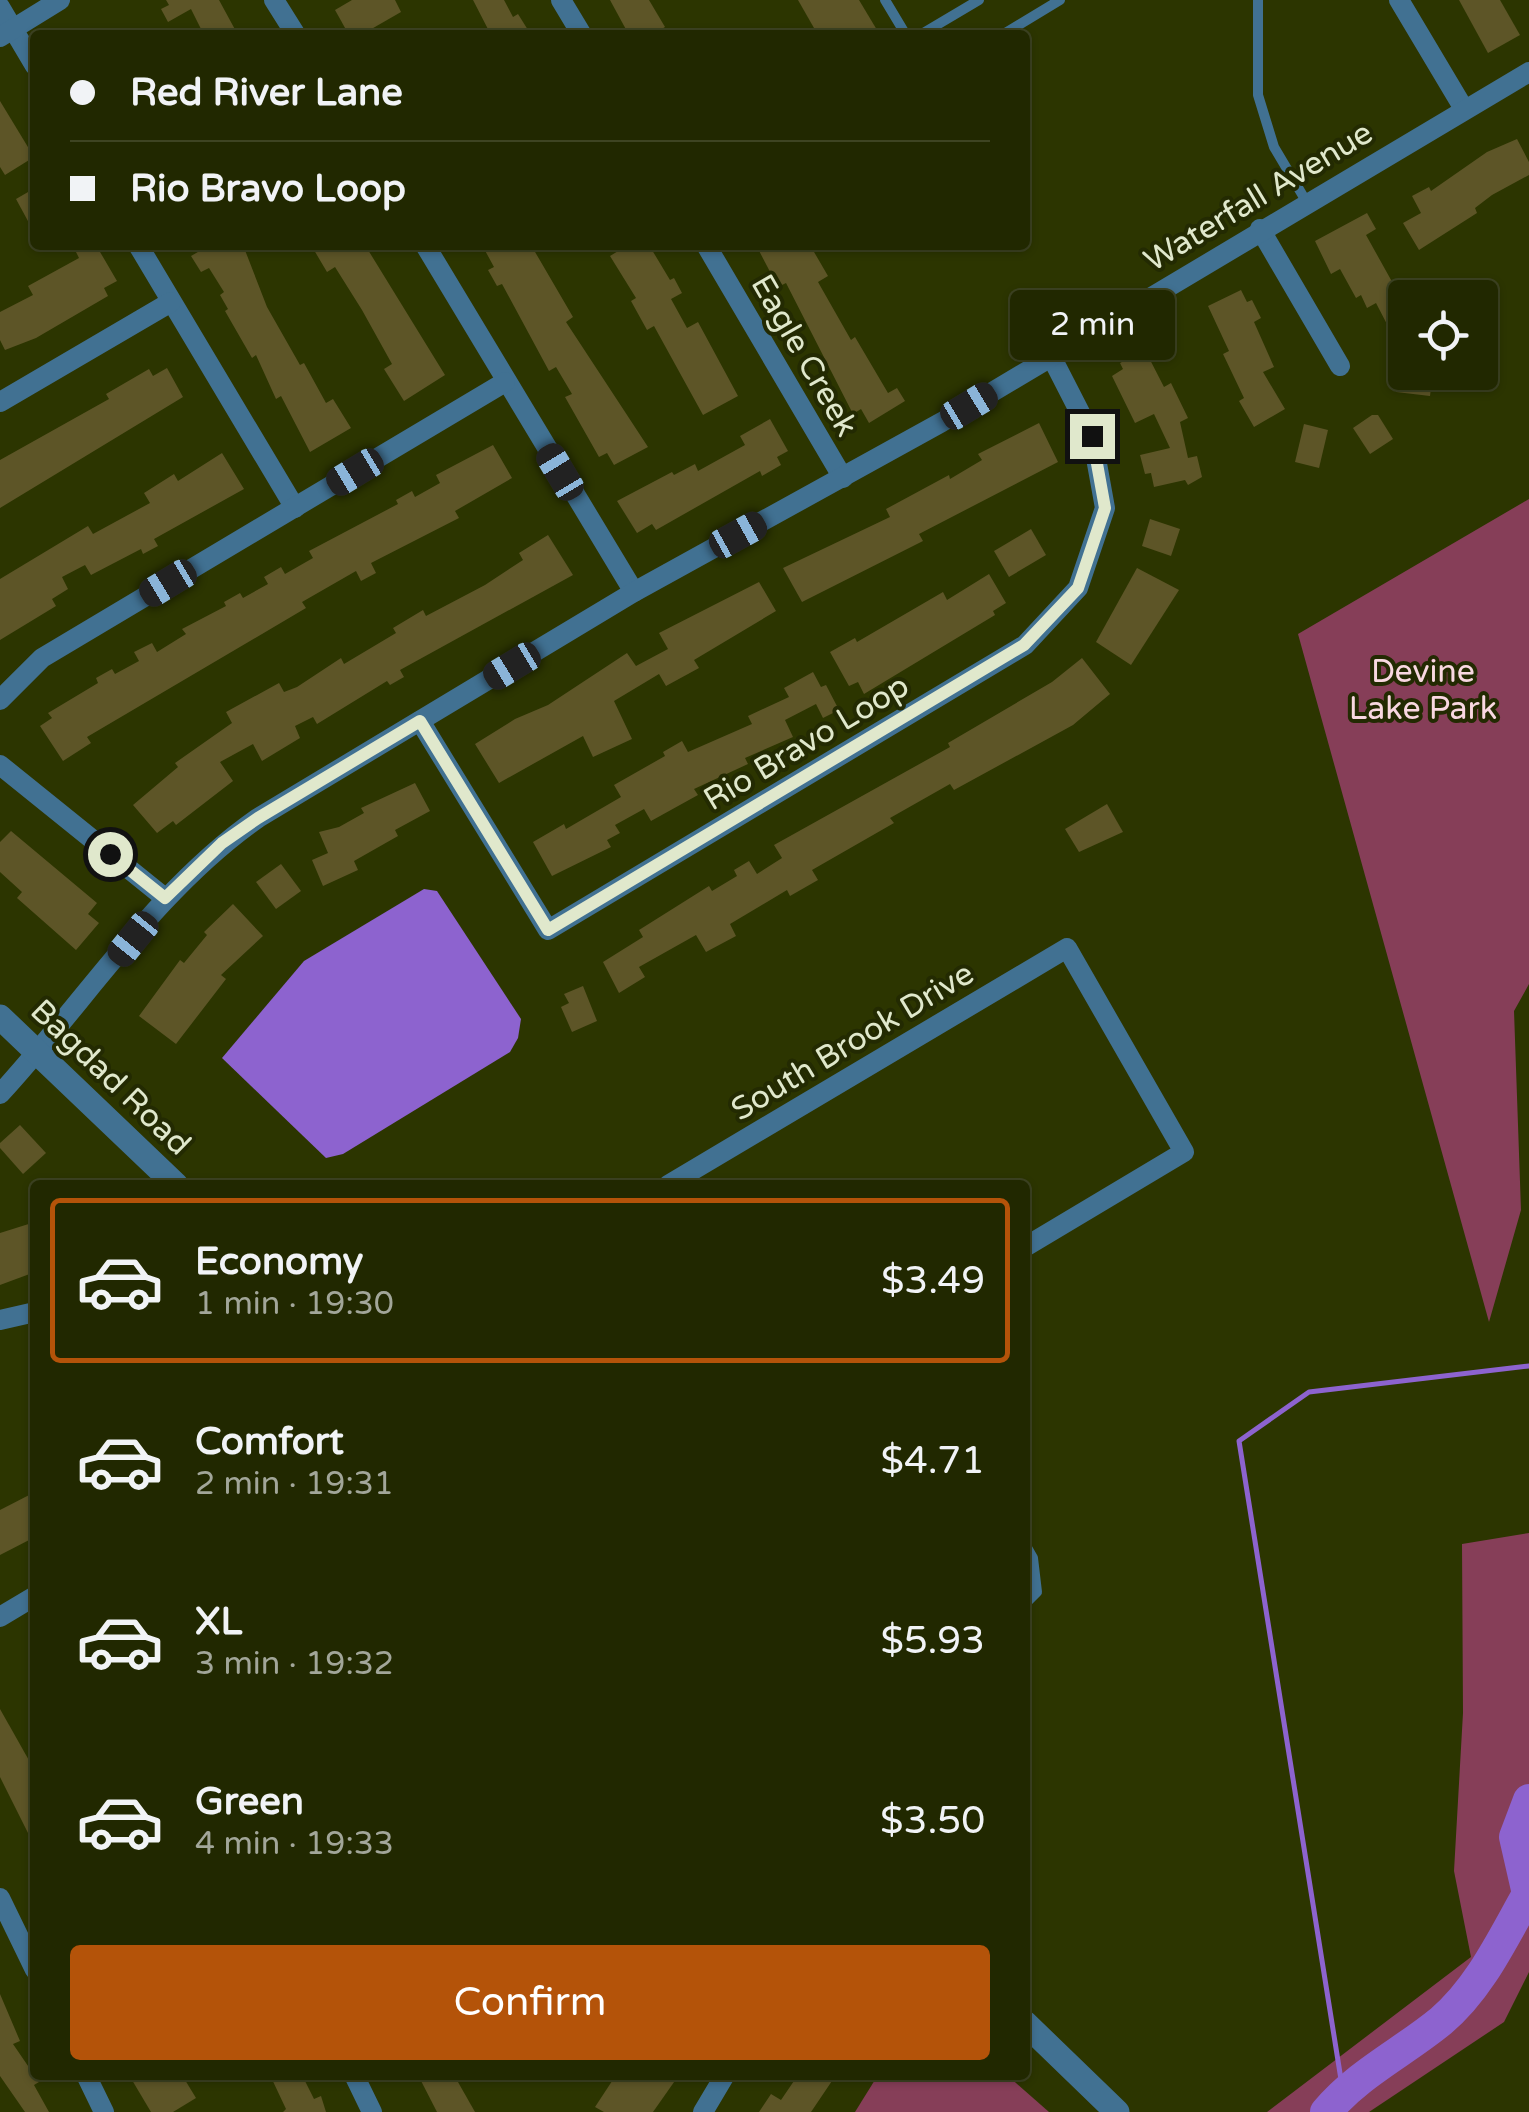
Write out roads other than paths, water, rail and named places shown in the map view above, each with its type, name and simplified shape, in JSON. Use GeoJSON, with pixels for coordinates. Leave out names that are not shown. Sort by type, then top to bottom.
{"type":"FeatureCollection","features":[{"type":"Feature","properties":{"kind":"street"},"geometry":{"type":"LineString","coordinates":[[6,32],[60,0]]}},
{"type":"Feature","properties":{"kind":"street"},"geometry":{"type":"LineString","coordinates":[[274,0],[293,30]]}},
{"type":"Feature","properties":{"kind":"street"},"geometry":{"type":"LineString","coordinates":[[561,0],[579,30]]}},
{"type":"Feature","properties":{"kind":"street"},"geometry":{"type":"LineString","coordinates":[[1400,0],[1464,108]]}},
{"type":"Feature","properties":{"kind":"street"},"geometry":{"type":"LineString","coordinates":[[0,7],[6,32],[30,60]]}},
{"type":"Feature","properties":{"kind":"street","name":"Waterfall Avenue"},"geometry":{"type":"LineString","coordinates":[[0,1094],[165,898],[222,843],[258,818],[634,592],[843,478],[1529,72]]}},
{"type":"Feature","properties":{"kind":"street"},"geometry":{"type":"LineString","coordinates":[[1260,228],[1340,366]]}},
{"type":"Feature","properties":{"kind":"street"},"geometry":{"type":"LineString","coordinates":[[141,250],[294,508]]}},
{"type":"Feature","properties":{"kind":"street"},"geometry":{"type":"LineString","coordinates":[[429,250],[634,592]]}},
{"type":"Feature","properties":{"kind":"street","name":"Eagle Creek"},"geometry":{"type":"LineString","coordinates":[[711,253],[843,478]]}},
{"type":"Feature","properties":{"kind":"street"},"geometry":{"type":"LineString","coordinates":[[0,402],[171,302]]}},
{"type":"Feature","properties":{"kind":"street","name":"Rio Bravo Loop"},"geometry":{"type":"LineString","coordinates":[[420,721],[548,930],[1024,645],[1078,588],[1105,508],[1092,436],[1051,356]]}},
{"type":"Feature","properties":{"kind":"street"},"geometry":{"type":"LineString","coordinates":[[0,700],[42,658],[505,382]]}},
{"type":"Feature","properties":{"kind":"street"},"geometry":{"type":"LineString","coordinates":[[0,765],[165,898]]}},
{"type":"Feature","properties":{"kind":"street","name":"South Brook Drive"},"geometry":{"type":"LineString","coordinates":[[676,1180],[1068,948],[1184,1152],[1030,1243]]}},
{"type":"Feature","properties":{"kind":"street","name":"Bagdad Road"},"geometry":{"type":"LineString","coordinates":[[0,1017],[39,1050],[171,1180]]}},
{"type":"Feature","properties":{"kind":"street"},"geometry":{"type":"LineString","coordinates":[[0,1320],[30,1313]]}},
{"type":"Feature","properties":{"kind":"street"},"geometry":{"type":"LineString","coordinates":[[0,1617],[30,1599]]}},
{"type":"Feature","properties":{"kind":"street"},"geometry":{"type":"LineString","coordinates":[[0,1898],[30,1960]]}},
{"type":"Feature","properties":{"kind":"street"},"geometry":{"type":"LineString","coordinates":[[1030,2029],[1117,2112]]}},
{"type":"Feature","properties":{"kind":"street"},"geometry":{"type":"LineString","coordinates":[[88,2080],[104,2112]]}},
{"type":"Feature","properties":{"kind":"street"},"geometry":{"type":"LineString","coordinates":[[356,2080],[372,2112]]}},
{"type":"Feature","properties":{"kind":"street"},"geometry":{"type":"LineString","coordinates":[[703,2112],[722,2080]]}},
{"type":"Feature","properties":{"kind":"lane"},"geometry":{"type":"LineString","coordinates":[[885,0],[903,30]]}},
{"type":"Feature","properties":{"kind":"lane"},"geometry":{"type":"LineString","coordinates":[[928,30],[979,0]]}},
{"type":"Feature","properties":{"kind":"lane"},"geometry":{"type":"LineString","coordinates":[[1010,30],[1060,0]]}},
{"type":"Feature","properties":{"kind":"lane"},"geometry":{"type":"LineString","coordinates":[[1258,0],[1258,94],[1274,147],[1306,201]]}},
{"type":"Feature","properties":{"kind":"lane"},"geometry":{"type":"LineString","coordinates":[[1030,1553],[1037,1592],[1030,1599]]}},
{"type":"Feature","properties":{"kind":"waterway"},"geometry":{"type":"LineString","coordinates":[[1343,2092],[1239,1441],[1309,1392],[1529,1366]]}},
{"type":"Feature","properties":{"kind":"waterway"},"geometry":{"type":"LineString","coordinates":[[1326,2112],[1367,2075],[1441,2021],[1490,1962],[1528,1894],[1515,1837],[1529,1800]]}},
{"type":"Feature","properties":{"kind":"park label","name":"Devine Lake Park"},"geometry":{"type":"Point","coordinates":[1423,690]}}]}
